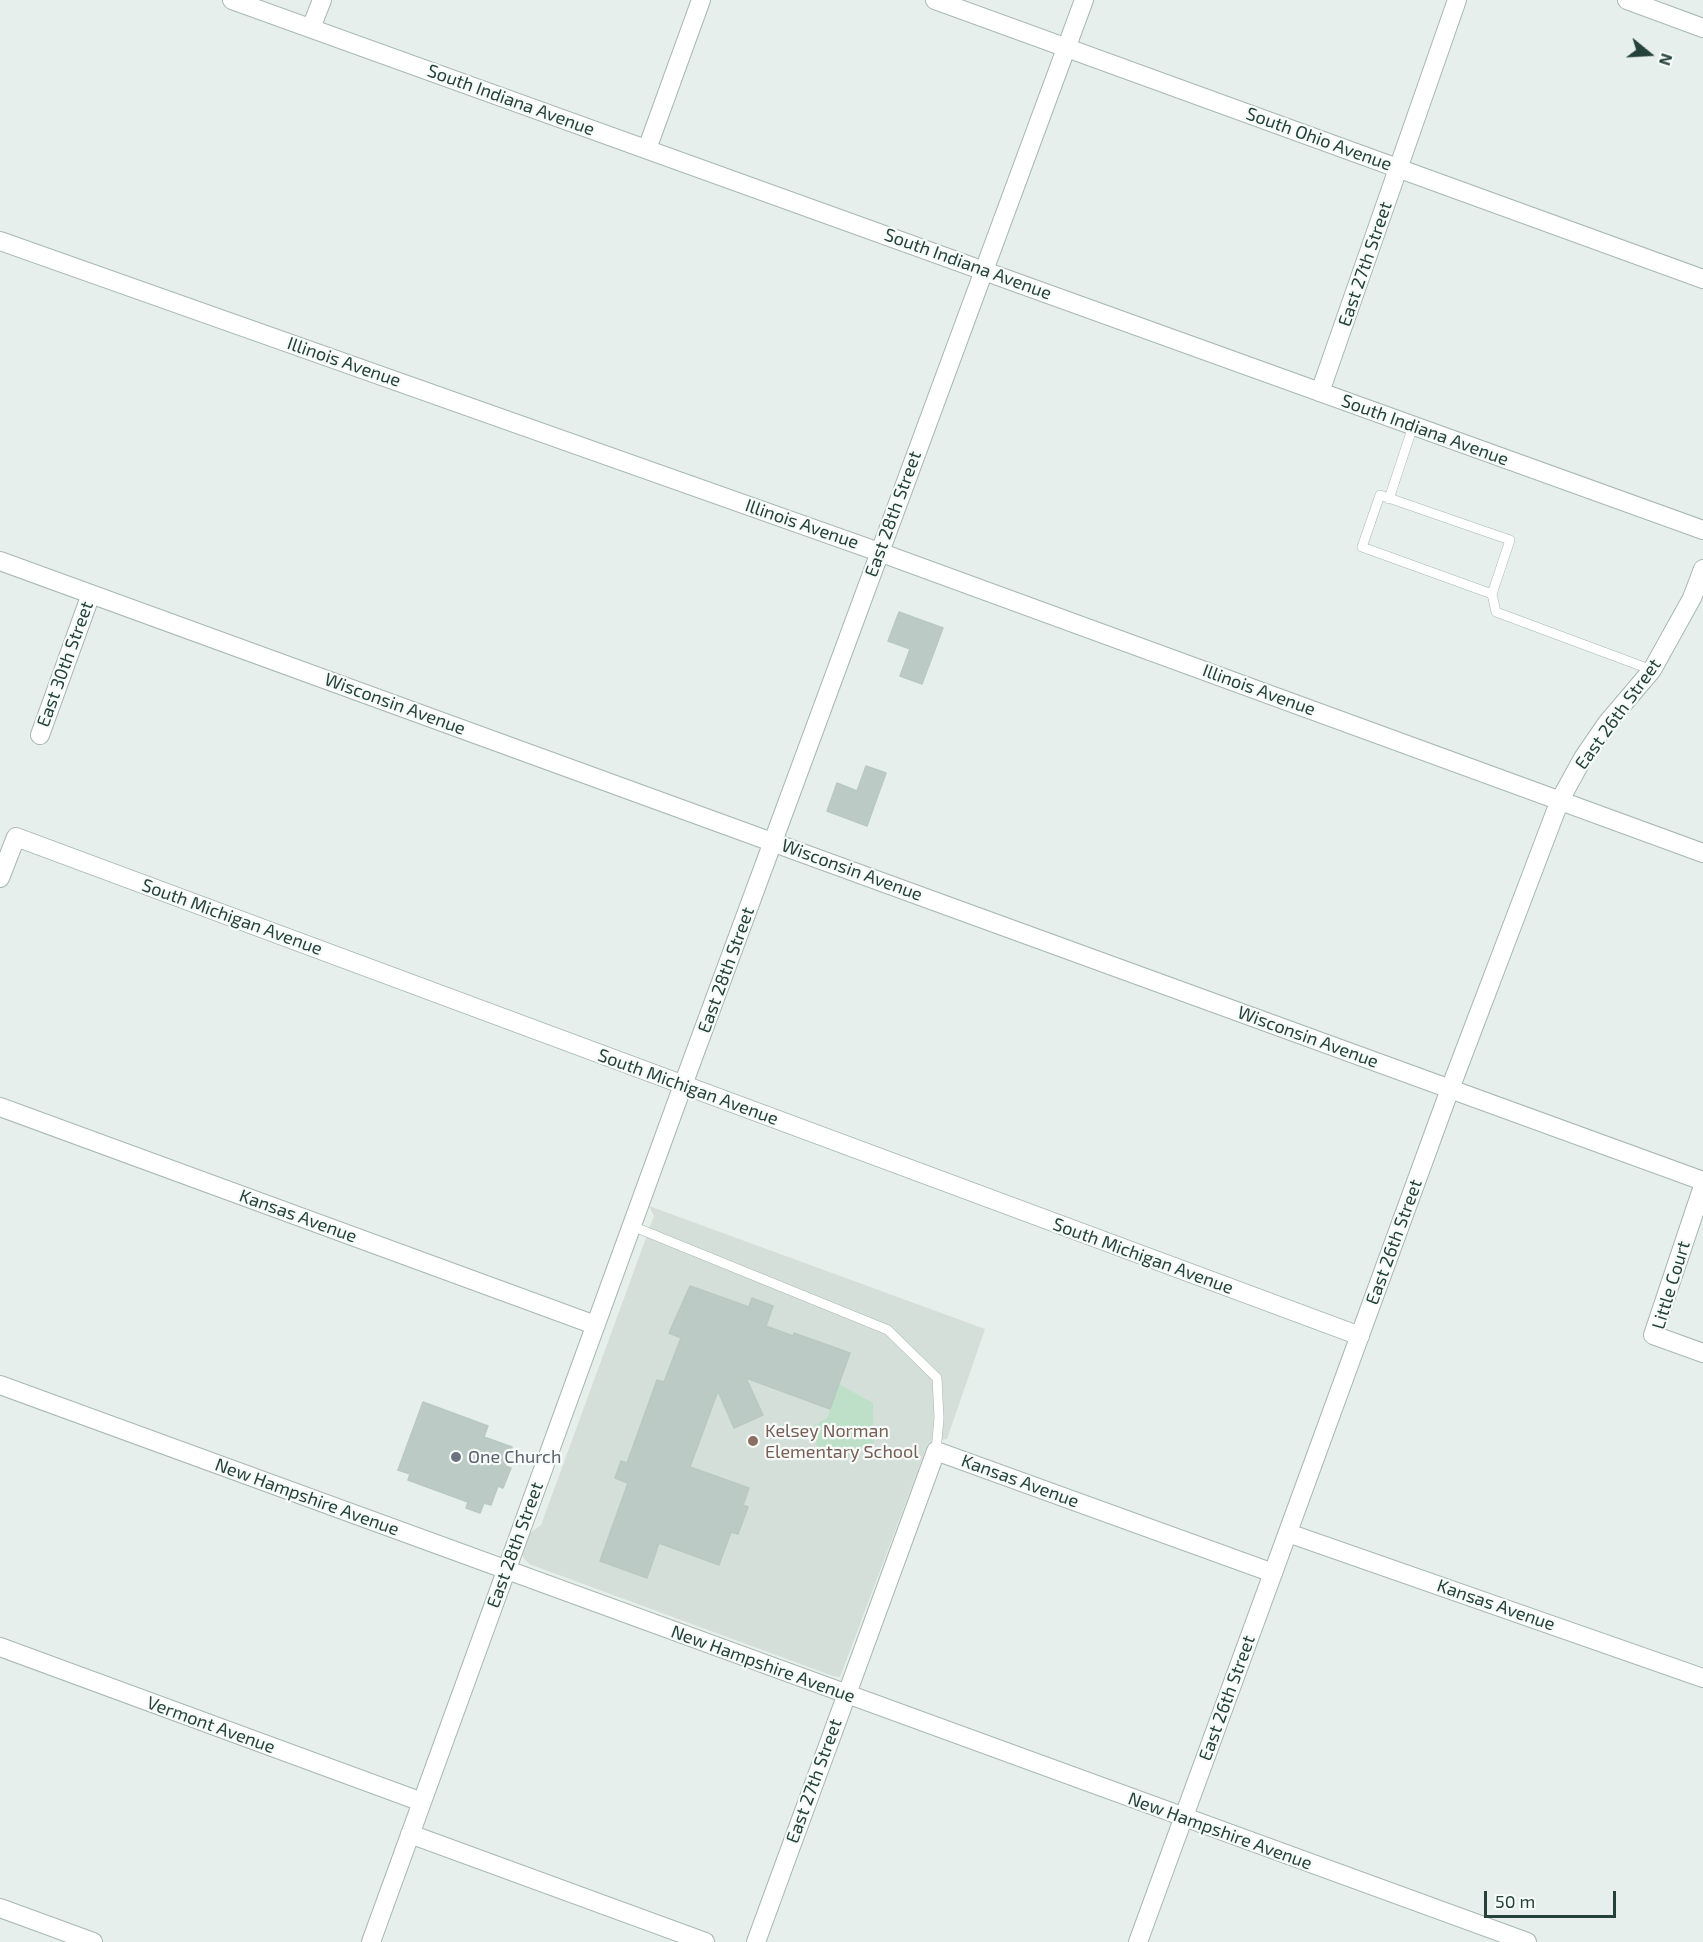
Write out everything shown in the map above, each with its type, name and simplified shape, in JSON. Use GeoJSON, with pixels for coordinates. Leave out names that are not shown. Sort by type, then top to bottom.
{"type":"FeatureCollection","features":[{"type":"Feature","properties":{"kind":"street","name":"South Indiana Avenue"},"geometry":{"type":"LineString","coordinates":[[232,0],[1703,530]]}},
{"type":"Feature","properties":{"kind":"street"},"geometry":{"type":"LineString","coordinates":[[311,28],[322,0]]}},
{"type":"Feature","properties":{"kind":"street"},"geometry":{"type":"LineString","coordinates":[[647,149],[701,0]]}},
{"type":"Feature","properties":{"kind":"street","name":"South Ohio Avenue"},"geometry":{"type":"LineString","coordinates":[[935,0],[1067,46],[1703,279]]}},
{"type":"Feature","properties":{"kind":"street","name":"East 28th Street"},"geometry":{"type":"LineString","coordinates":[[371,1942],[683,1085],[1084,0]]}},
{"type":"Feature","properties":{"kind":"street","name":"East 27th Street"},"geometry":{"type":"LineString","coordinates":[[1320,392],[1457,0]]}},
{"type":"Feature","properties":{"kind":"street"},"geometry":{"type":"LineString","coordinates":[[1627,0],[1703,28]]}},
{"type":"Feature","properties":{"kind":"street","name":"Illinois Avenue"},"geometry":{"type":"LineString","coordinates":[[0,241],[879,552],[1703,853]]}},
{"type":"Feature","properties":{"kind":"street","name":"Wisconsin Avenue"},"geometry":{"type":"LineString","coordinates":[[0,561],[1703,1181]]}},
{"type":"Feature","properties":{"kind":"street","name":"East 26th Street"},"geometry":{"type":"LineString","coordinates":[[1138,1942],[1450,1089],[1560,800],[1583,758],[1601,732],[1652,670],[1692,598],[1703,569]]}},
{"type":"Feature","properties":{"kind":"street","name":"East 30th Street"},"geometry":{"type":"LineString","coordinates":[[40,735],[91,594]]}},
{"type":"Feature","properties":{"kind":"street","name":"South Michigan Avenue"},"geometry":{"type":"LineString","coordinates":[[0,878],[16,837],[1360,1336]]}},
{"type":"Feature","properties":{"kind":"street","name":"Kansas Avenue"},"geometry":{"type":"LineString","coordinates":[[0,1107],[596,1325]]}},
{"type":"Feature","properties":{"kind":"street","name":"Little Court"},"geometry":{"type":"LineString","coordinates":[[1703,1186],[1653,1335],[1703,1353]]}},
{"type":"Feature","properties":{"kind":"street","name":"New Hampshire Avenue"},"geometry":{"type":"LineString","coordinates":[[0,1385],[1526,1942]]}},
{"type":"Feature","properties":{"kind":"street","name":"East 27th Street"},"geometry":{"type":"LineString","coordinates":[[756,1942],[936,1451]]}},
{"type":"Feature","properties":{"kind":"street","name":"Kansas Avenue"},"geometry":{"type":"LineString","coordinates":[[936,1451],[1273,1573]]}},
{"type":"Feature","properties":{"kind":"street","name":"Kansas Avenue"},"geometry":{"type":"LineString","coordinates":[[1288,1533],[1703,1678]]}},
{"type":"Feature","properties":{"kind":"street","name":"Vermont Avenue"},"geometry":{"type":"LineString","coordinates":[[0,1647],[422,1802]]}},
{"type":"Feature","properties":{"kind":"street"},"geometry":{"type":"LineString","coordinates":[[410,1834],[705,1942]]}},
{"type":"Feature","properties":{"kind":"street"},"geometry":{"type":"LineString","coordinates":[[0,1908],[93,1942]]}},
{"type":"Feature","properties":{"kind":"lane"},"geometry":{"type":"LineString","coordinates":[[1389,499],[1413,426]]}},
{"type":"Feature","properties":{"kind":"lane"},"geometry":{"type":"LineString","coordinates":[[1492,594],[1362,547],[1380,495],[1510,540],[1492,594],[1496,612],[1652,670]]}},
{"type":"Feature","properties":{"kind":"lane"},"geometry":{"type":"LineString","coordinates":[[632,1226],[888,1330],[937,1378],[939,1418],[936,1451]]}},
{"type":"Feature","properties":{"kind":"shaded area","name":"Kelsey Norman Elementary School"},"geometry":{"type":"Polygon","coordinates":[[[649,1206],[985,1329],[947,1439],[933,1442],[926,1449],[840,1677],[529,1564],[523,1557],[522,1553],[530,1533],[541,1525],[654,1216],[649,1206]]]}},
{"type":"Feature","properties":{"kind":"green space"},"geometry":{"type":"Polygon","coordinates":[[[839,1384],[873,1403],[874,1443],[842,1460],[817,1447],[813,1426],[827,1418],[839,1384]]]}},
{"type":"Feature","properties":{"kind":"building"},"geometry":{"type":"Polygon","coordinates":[[[899,612],[943,628],[922,684],[900,676],[910,649],[888,641],[899,612]]]}},
{"type":"Feature","properties":{"kind":"building"},"geometry":{"type":"Polygon","coordinates":[[[866,766],[886,773],[867,826],[827,811],[837,783],[857,791],[866,766]]]}},
{"type":"Feature","properties":{"kind":"building"},"geometry":{"type":"Polygon","coordinates":[[[690,1286],[749,1307],[752,1298],[773,1306],[766,1326],[793,1336],[794,1333],[850,1353],[830,1409],[746,1378],[763,1415],[734,1428],[718,1391],[690,1467],[749,1488],[743,1505],[748,1507],[738,1534],[731,1532],[719,1565],[659,1543],[647,1578],[600,1561],[628,1483],[615,1478],[621,1461],[627,1463],[657,1380],[664,1382],[681,1338],[669,1333],[690,1286]]]}},
{"type":"Feature","properties":{"kind":"building","name":"One Church"},"geometry":{"type":"Polygon","coordinates":[[[423,1402],[488,1426],[484,1437],[512,1447],[505,1466],[511,1468],[503,1488],[498,1486],[491,1505],[484,1503],[480,1513],[466,1508],[468,1502],[408,1480],[410,1474],[398,1470],[423,1402]]]}},
{"type":"Feature","properties":{"kind":"place","name":"Kelsey Norman Elementary School"},"geometry":{"type":"Point","coordinates":[753,1441]}},
{"type":"Feature","properties":{"kind":"place","name":"One Church"},"geometry":{"type":"Point","coordinates":[456,1457]}}]}
